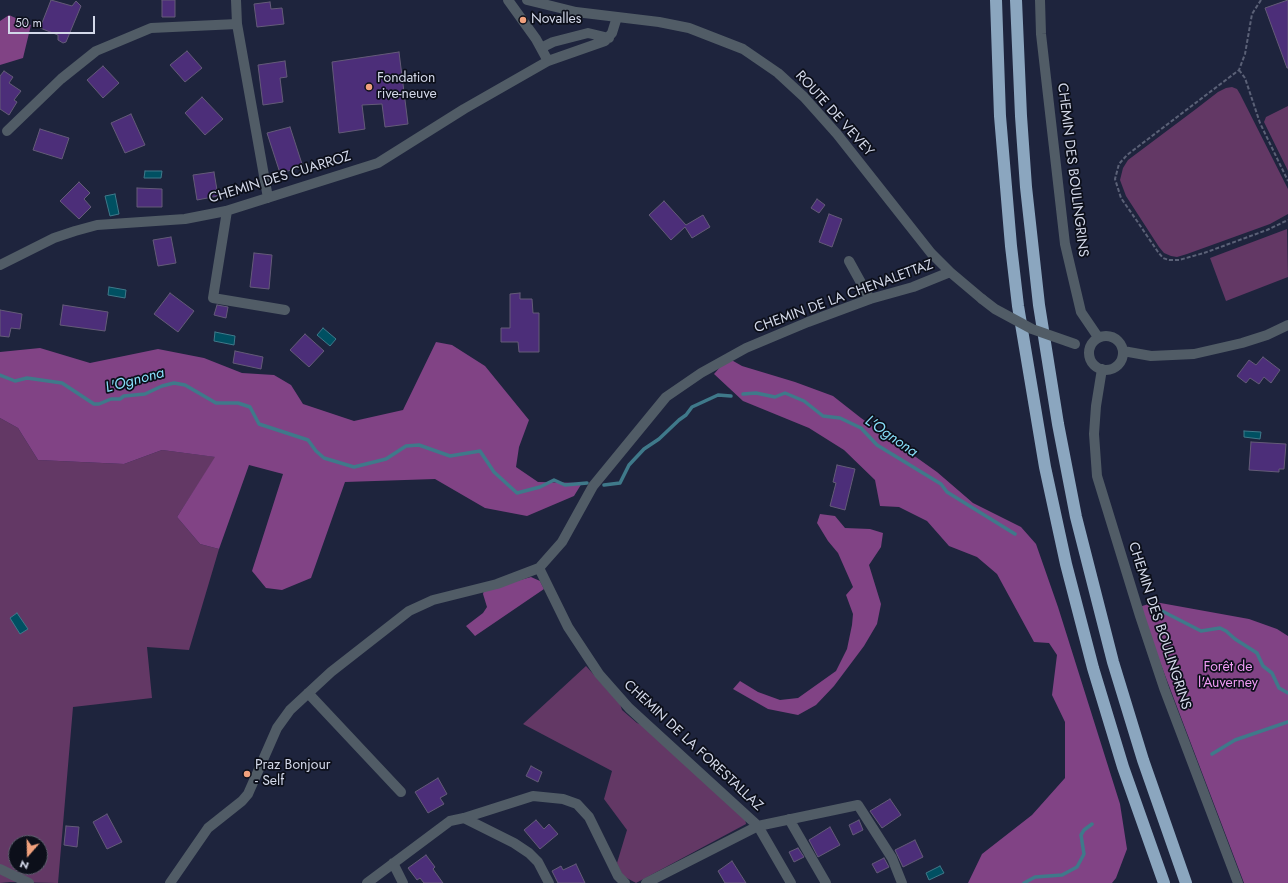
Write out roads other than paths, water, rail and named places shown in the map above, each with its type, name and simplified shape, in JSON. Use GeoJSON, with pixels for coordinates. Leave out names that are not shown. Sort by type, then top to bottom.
{"type":"FeatureCollection","features":[{"type":"Feature","properties":{"kind":"highway"},"geometry":{"type":"LineString","coordinates":[[996,0],[1000,116],[1011,246],[1019,313],[1044,460],[1066,564],[1093,668],[1128,782],[1164,883]]}},
{"type":"Feature","properties":{"kind":"highway"},"geometry":{"type":"LineString","coordinates":[[1016,0],[1021,116],[1032,244],[1039,305],[1059,432],[1078,524],[1111,655],[1145,767],[1186,883]]}},
{"type":"Feature","properties":{"kind":"street"},"geometry":{"type":"LineString","coordinates":[[236,0],[237,24],[268,198]]}},
{"type":"Feature","properties":{"kind":"street"},"geometry":{"type":"LineString","coordinates":[[508,0],[541,48],[548,61]]}},
{"type":"Feature","properties":{"kind":"street","name":"ROUTE DE VEVEY"},"geometry":{"type":"LineString","coordinates":[[527,0],[576,12],[659,22],[689,28],[743,49],[778,73],[804,97],[837,134],[931,253],[950,272],[982,299],[1001,312],[1032,329],[1090,348]]}},
{"type":"Feature","properties":{"kind":"street","name":"CHEMIN DES BOULINGRINS"},"geometry":{"type":"LineString","coordinates":[[1040,0],[1041,34],[1065,244],[1081,312],[1098,337]]}},
{"type":"Feature","properties":{"kind":"street"},"geometry":{"type":"LineString","coordinates":[[541,48],[553,42],[588,33],[609,38],[617,17]]}},
{"type":"Feature","properties":{"kind":"street"},"geometry":{"type":"LineString","coordinates":[[7,131],[61,79],[96,51],[151,28],[237,24]]}},
{"type":"Feature","properties":{"kind":"street","name":"CHEMIN DES CUARROZ"},"geometry":{"type":"LineString","coordinates":[[0,265],[54,238],[97,225],[185,219],[227,211],[378,163],[464,109],[548,61],[605,41],[609,38]]}},
{"type":"Feature","properties":{"kind":"street"},"geometry":{"type":"LineString","coordinates":[[227,211],[214,298],[285,310]]}},
{"type":"Feature","properties":{"kind":"street"},"geometry":{"type":"LineString","coordinates":[[848,261],[870,299]]}},
{"type":"Feature","properties":{"kind":"street","name":"CHEMIN DE LA CHENALETTAZ"},"geometry":{"type":"LineString","coordinates":[[170,883],[208,828],[242,801],[248,794],[277,728],[290,710],[337,667],[409,611],[433,600],[497,584],[539,568],[562,542],[593,486],[666,397],[701,373],[746,348],[808,322],[870,299],[913,287],[950,272]]}},
{"type":"Feature","properties":{"kind":"street"},"geometry":{"type":"LineString","coordinates":[[1123,351],[1151,356],[1194,354],[1242,343],[1267,335],[1288,325]]}},
{"type":"Feature","properties":{"kind":"street"},"geometry":{"type":"LineString","coordinates":[[1108,336],[1116,339],[1123,351],[1122,358],[1115,367],[1102,369],[1091,361],[1090,348],[1098,337],[1108,336]]}},
{"type":"Feature","properties":{"kind":"street","name":"CHEMIN DES BOULINGRINS"},"geometry":{"type":"LineString","coordinates":[[1102,369],[1096,406],[1094,434],[1099,482],[1140,616],[1162,680],[1238,883]]}},
{"type":"Feature","properties":{"kind":"street","name":"CHEMIN DE LA FORESTALLAZ"},"geometry":{"type":"LineString","coordinates":[[539,568],[568,627],[599,674],[629,708],[758,826],[791,883]]}},
{"type":"Feature","properties":{"kind":"street"},"geometry":{"type":"LineString","coordinates":[[308,694],[401,792]]}},
{"type":"Feature","properties":{"kind":"street"},"geometry":{"type":"LineString","coordinates":[[367,883],[393,862],[450,821],[533,796],[563,799],[576,804],[589,817],[618,876],[625,883]]}},
{"type":"Feature","properties":{"kind":"street"},"geometry":{"type":"LineString","coordinates":[[646,883],[758,826],[858,805],[892,858],[902,883]]}},
{"type":"Feature","properties":{"kind":"street"},"geometry":{"type":"LineString","coordinates":[[464,818],[514,843],[529,853],[538,862],[549,883]]}},
{"type":"Feature","properties":{"kind":"street"},"geometry":{"type":"LineString","coordinates":[[789,819],[826,883]]}},
{"type":"Feature","properties":{"kind":"street"},"geometry":{"type":"LineString","coordinates":[[393,862],[402,883]]}},
{"type":"Feature","properties":{"kind":"street"},"geometry":{"type":"LineString","coordinates":[[0,869],[29,883]]}},
{"type":"Feature","properties":{"kind":"water"},"geometry":{"type":"Polygon","coordinates":[[[145,171],[162,171],[161,178],[144,178],[145,171]]]}},
{"type":"Feature","properties":{"kind":"water"},"geometry":{"type":"Polygon","coordinates":[[[115,194],[119,214],[110,216],[105,196],[115,194]]]}},
{"type":"Feature","properties":{"kind":"water"},"geometry":{"type":"Polygon","coordinates":[[[109,287],[126,290],[125,298],[108,295],[109,287]]]}},
{"type":"Feature","properties":{"kind":"water"},"geometry":{"type":"Polygon","coordinates":[[[323,328],[336,339],[330,346],[317,335],[323,328]]]}},
{"type":"Feature","properties":{"kind":"water"},"geometry":{"type":"Polygon","coordinates":[[[215,332],[235,336],[234,345],[214,341],[215,332]]]}},
{"type":"Feature","properties":{"kind":"water"},"geometry":{"type":"Polygon","coordinates":[[[1244,431],[1261,432],[1260,439],[1244,437],[1244,431]]]}},
{"type":"Feature","properties":{"kind":"water"},"geometry":{"type":"Polygon","coordinates":[[[17,613],[28,629],[20,634],[10,618],[17,613]]]}},
{"type":"Feature","properties":{"kind":"water"},"geometry":{"type":"Polygon","coordinates":[[[940,866],[944,873],[929,880],[926,873],[940,866]]]}},
{"type":"Feature","properties":{"kind":"waterway","name":"L'Ognona"},"geometry":{"type":"LineString","coordinates":[[0,375],[15,381],[27,378],[62,383],[94,404],[99,404],[111,399],[120,399],[124,396],[145,394],[162,386],[174,383],[185,385],[216,403],[238,403],[250,407],[259,424],[308,440],[316,451],[324,458],[354,467],[386,459],[406,446],[419,445],[450,456],[480,451],[494,472],[517,493],[540,487],[554,480],[565,485],[587,483]]}},
{"type":"Feature","properties":{"kind":"waterway","name":"L'Ognona"},"geometry":{"type":"LineString","coordinates":[[743,394],[756,393],[775,397],[785,393],[804,401],[823,416],[840,418],[861,428],[877,445],[941,484],[947,492],[1015,534]]}},
{"type":"Feature","properties":{"kind":"waterway","name":"L'Ognona"},"geometry":{"type":"LineString","coordinates":[[604,485],[620,483],[629,465],[644,449],[659,439],[686,415],[692,407],[718,395],[731,396]]}},
{"type":"Feature","properties":{"kind":"waterway","name":"L'Ognona"},"geometry":{"type":"LineString","coordinates":[[1162,611],[1201,631],[1220,628],[1226,631],[1235,639],[1257,653],[1263,666],[1272,673],[1279,688],[1288,693]]}},
{"type":"Feature","properties":{"kind":"waterway"},"geometry":{"type":"LineString","coordinates":[[1212,754],[1235,740],[1288,722]]}},
{"type":"Feature","properties":{"kind":"waterway"},"geometry":{"type":"LineString","coordinates":[[1024,883],[1035,877],[1062,875],[1077,867],[1084,854],[1081,835],[1084,830],[1092,824]]}},
{"type":"Feature","properties":{"kind":"place","name":"Novalles"},"geometry":{"type":"Point","coordinates":[523,20]}},
{"type":"Feature","properties":{"kind":"place","name":"Fondation rive-neuve"},"geometry":{"type":"Point","coordinates":[369,87]}},
{"type":"Feature","properties":{"kind":"place","name":"Praz Bonjour - Self"},"geometry":{"type":"Point","coordinates":[247,774]}},
{"type":"Feature","properties":{"kind":"park label","name":"Forêt de l'Auverney"},"geometry":{"type":"Point","coordinates":[1228,676]}}]}
